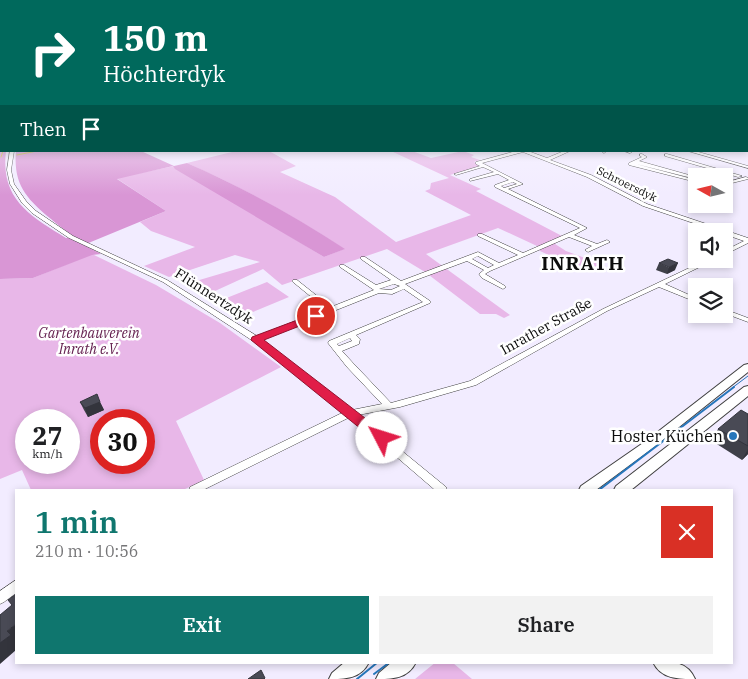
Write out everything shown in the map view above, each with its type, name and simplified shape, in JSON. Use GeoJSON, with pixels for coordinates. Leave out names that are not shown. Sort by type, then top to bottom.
{"type":"FeatureCollection","features":[{"type":"Feature","properties":{"kind":"street","name":"Flünnertzdyk"},"geometry":{"type":"LineString","coordinates":[[12,152],[9,170],[12,184],[24,202],[40,216],[71,237],[165,281],[256,340],[350,413],[441,489]]}},
{"type":"Feature","properties":{"kind":"street"},"geometry":{"type":"LineString","coordinates":[[504,189],[521,184],[478,164],[520,152]]}},
{"type":"Feature","properties":{"kind":"street","name":"Schroersdyk"},"geometry":{"type":"LineString","coordinates":[[526,152],[589,176],[646,206],[696,223]]}},
{"type":"Feature","properties":{"kind":"street"},"geometry":{"type":"LineString","coordinates":[[546,160],[566,152]]}},
{"type":"Feature","properties":{"kind":"street"},"geometry":{"type":"LineString","coordinates":[[694,152],[748,167]]}},
{"type":"Feature","properties":{"kind":"street"},"geometry":{"type":"LineString","coordinates":[[666,155],[747,178]]}},
{"type":"Feature","properties":{"kind":"street"},"geometry":{"type":"LineString","coordinates":[[641,156],[645,157],[631,164],[688,177]]}},
{"type":"Feature","properties":{"kind":"street"},"geometry":{"type":"LineString","coordinates":[[456,174],[483,166]]}},
{"type":"Feature","properties":{"kind":"street"},"geometry":{"type":"LineString","coordinates":[[740,176],[748,171]]}},
{"type":"Feature","properties":{"kind":"street"},"geometry":{"type":"LineString","coordinates":[[472,180],[497,173]]}},
{"type":"Feature","properties":{"kind":"street"},"geometry":{"type":"LineString","coordinates":[[733,182],[747,178]]}},
{"type":"Feature","properties":{"kind":"street"},"geometry":{"type":"LineString","coordinates":[[504,287],[484,277],[482,274],[584,228],[497,186],[513,180]]}},
{"type":"Feature","properties":{"kind":"street"},"geometry":{"type":"LineString","coordinates":[[480,235],[523,255]]}},
{"type":"Feature","properties":{"kind":"street"},"geometry":{"type":"LineString","coordinates":[[570,235],[597,246]]}},
{"type":"Feature","properties":{"kind":"street","name":"Schroersdyk"},"geometry":{"type":"LineString","coordinates":[[733,236],[748,241]]}},
{"type":"Feature","properties":{"kind":"street"},"geometry":{"type":"LineString","coordinates":[[733,248],[748,241]]}},
{"type":"Feature","properties":{"kind":"street"},"geometry":{"type":"LineString","coordinates":[[588,250],[607,242]]}},
{"type":"Feature","properties":{"kind":"street"},"geometry":{"type":"LineString","coordinates":[[342,266],[377,290],[392,292],[401,283],[478,254],[499,265]]}},
{"type":"Feature","properties":{"kind":"street"},"geometry":{"type":"LineString","coordinates":[[363,258],[428,302],[332,343],[350,365],[390,406]]}},
{"type":"Feature","properties":{"kind":"street"},"geometry":{"type":"LineString","coordinates":[[467,259],[488,270]]}},
{"type":"Feature","properties":{"kind":"street","name":"Inrather Straße"},"geometry":{"type":"LineString","coordinates":[[196,489],[350,413],[390,406],[473,383],[605,310],[693,268]]}},
{"type":"Feature","properties":{"kind":"street"},"geometry":{"type":"LineString","coordinates":[[295,281],[331,310]]}},
{"type":"Feature","properties":{"kind":"street"},"geometry":{"type":"LineString","coordinates":[[659,284],[688,297]]}},
{"type":"Feature","properties":{"kind":"street"},"geometry":{"type":"LineString","coordinates":[[256,340],[377,290]]}},
{"type":"Feature","properties":{"kind":"street"},"geometry":{"type":"LineString","coordinates":[[733,314],[748,320]]}},
{"type":"Feature","properties":{"kind":"street"},"geometry":{"type":"LineString","coordinates":[[587,489],[650,444],[748,367]]}},
{"type":"Feature","properties":{"kind":"street"},"geometry":{"type":"LineString","coordinates":[[622,489],[748,390]]}},
{"type":"Feature","properties":{"kind":"street"},"geometry":{"type":"LineString","coordinates":[[0,598],[15,587]]}},
{"type":"Feature","properties":{"kind":"street"},"geometry":{"type":"LineString","coordinates":[[338,679],[357,664]]}},
{"type":"Feature","properties":{"kind":"street"},"geometry":{"type":"LineString","coordinates":[[385,679],[404,664]]}},
{"type":"Feature","properties":{"kind":"street"},"geometry":{"type":"LineString","coordinates":[[665,664],[686,679]]}},
{"type":"Feature","properties":{"kind":"green space"},"geometry":{"type":"Polygon","coordinates":[[[232,152],[271,152],[296,166],[280,172],[335,197],[396,242],[471,215],[425,191],[430,189],[431,183],[449,178],[393,152],[415,152],[431,158],[466,152],[474,155],[471,157],[480,160],[474,162],[481,166],[450,175],[481,189],[476,191],[562,236],[555,244],[566,251],[601,264],[588,270],[575,263],[570,265],[540,251],[537,246],[498,228],[426,254],[510,315],[504,318],[496,314],[480,314],[425,272],[387,249],[282,285],[263,269],[215,291],[206,292],[196,281],[260,262],[235,255],[169,277],[144,266],[195,247],[151,231],[140,222],[166,211],[116,178],[174,166],[324,257],[344,249],[267,203],[187,163],[232,152]]]}},
{"type":"Feature","properties":{"kind":"green space","name":"Gartenbauverein Inrath e.V."},"geometry":{"type":"Polygon","coordinates":[[[92,254],[156,285],[220,323],[281,367],[176,421],[204,480],[185,489],[31,489],[24,474],[80,474],[80,409],[15,409],[15,473],[0,479],[0,279],[33,278],[92,254]]]}},
{"type":"Feature","properties":{"kind":"green space"},"geometry":{"type":"Polygon","coordinates":[[[267,282],[289,297],[241,317],[219,301],[267,282]]]}},
{"type":"Feature","properties":{"kind":"green space"},"geometry":{"type":"Polygon","coordinates":[[[434,664],[454,664],[472,679],[415,679],[434,664]]]}},
{"type":"Feature","properties":{"kind":"shaded area"},"geometry":{"type":"Polygon","coordinates":[[[0,152],[6,152],[5,168],[8,182],[13,194],[21,205],[30,214],[66,238],[71,237],[101,254],[92,255],[33,278],[0,279],[0,152]]]}},
{"type":"Feature","properties":{"kind":"shaded area"},"geometry":{"type":"Polygon","coordinates":[[[16,152],[143,152],[174,166],[187,163],[268,203],[345,249],[324,257],[175,169],[173,166],[117,179],[166,211],[86,244],[72,236],[35,205],[19,182],[16,152]]]}},
{"type":"Feature","properties":{"kind":"building"},"geometry":{"type":"Polygon","coordinates":[[[668,259],[678,263],[669,267],[659,263],[668,259]]]}},
{"type":"Feature","properties":{"kind":"building"},"geometry":{"type":"Polygon","coordinates":[[[97,394],[100,402],[85,408],[80,402],[97,394]]]}},
{"type":"Feature","properties":{"kind":"building"},"geometry":{"type":"Polygon","coordinates":[[[741,410],[748,414],[748,446],[718,429],[741,410]]]}},
{"type":"Feature","properties":{"kind":"building"},"geometry":{"type":"Polygon","coordinates":[[[15,595],[15,625],[7,631],[11,635],[0,643],[0,615],[12,605],[8,600],[15,595]]]}},
{"type":"Feature","properties":{"kind":"building"},"geometry":{"type":"Polygon","coordinates":[[[261,670],[264,679],[248,679],[261,670]]]}},
{"type":"Feature","properties":{"kind":"waterway"},"geometry":{"type":"LineString","coordinates":[[1,157],[3,152]]}},
{"type":"Feature","properties":{"kind":"waterway"},"geometry":{"type":"LineString","coordinates":[[17,155],[32,152]]}},
{"type":"Feature","properties":{"kind":"tram line"},"geometry":{"type":"LineString","coordinates":[[732,388],[748,376]]}},
{"type":"Feature","properties":{"kind":"tram line"},"geometry":{"type":"LineString","coordinates":[[600,489],[734,387]]}},
{"type":"Feature","properties":{"kind":"tram line"},"geometry":{"type":"LineString","coordinates":[[357,679],[376,664]]}},
{"type":"Feature","properties":{"kind":"tram line"},"geometry":{"type":"LineString","coordinates":[[374,674],[387,664]]}},
{"type":"Feature","properties":{"kind":"place","name":"Hoster Küchen"},"geometry":{"type":"Point","coordinates":[733,436]}},
{"type":"Feature","properties":{"kind":"district","name":"INRATH"},"geometry":{"type":"Point","coordinates":[583,263]}},
{"type":"Feature","properties":{"kind":"route"},"geometry":{"type":"LineString","coordinates":[[316,316],[256,340],[382,438]]}}]}
